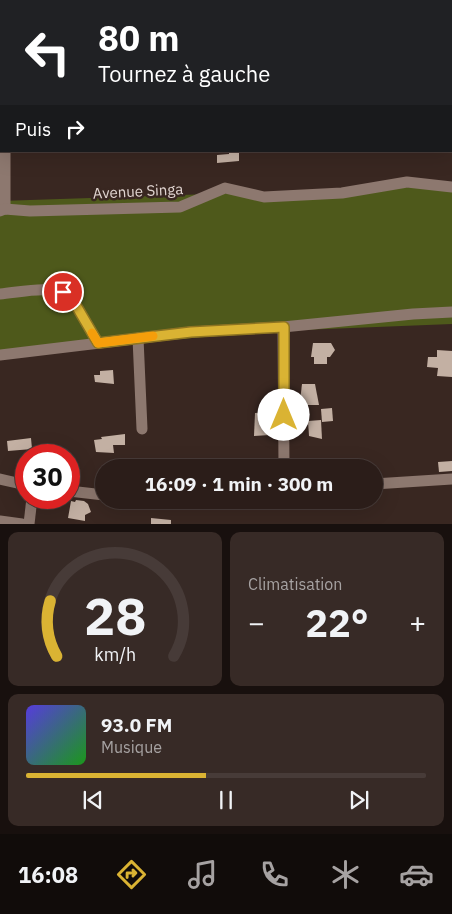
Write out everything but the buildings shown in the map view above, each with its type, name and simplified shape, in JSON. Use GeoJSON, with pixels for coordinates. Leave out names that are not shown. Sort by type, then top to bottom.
{"type":"FeatureCollection","features":[{"type":"Feature","properties":{"kind":"street"},"geometry":{"type":"LineString","coordinates":[[2,210],[5,152]]}},
{"type":"Feature","properties":{"kind":"street","name":"Avenue Singa"},"geometry":{"type":"LineString","coordinates":[[2,210],[180,207],[225,188],[264,197],[342,193],[407,182],[452,187]]}},
{"type":"Feature","properties":{"kind":"street"},"geometry":{"type":"LineString","coordinates":[[0,294],[52,289],[70,295],[98,343]]}},
{"type":"Feature","properties":{"kind":"street"},"geometry":{"type":"LineString","coordinates":[[0,355],[191,332],[284,327],[452,312]]}},
{"type":"Feature","properties":{"kind":"street"},"geometry":{"type":"LineString","coordinates":[[284,327],[284,459]]}},
{"type":"Feature","properties":{"kind":"street"},"geometry":{"type":"LineString","coordinates":[[138,338],[142,429]]}},
{"type":"Feature","properties":{"kind":"street"},"geometry":{"type":"LineString","coordinates":[[0,479],[15,482]]}},
{"type":"Feature","properties":{"kind":"street"},"geometry":{"type":"LineString","coordinates":[[383,483],[452,479]]}},
{"type":"Feature","properties":{"kind":"street"},"geometry":{"type":"LineString","coordinates":[[80,492],[95,494]]}},
{"type":"Feature","properties":{"kind":"street"},"geometry":{"type":"LineString","coordinates":[[29,524],[31,509]]}},
{"type":"Feature","properties":{"kind":"street"},"geometry":{"type":"LineString","coordinates":[[0,522],[22,524]]}},
{"type":"Feature","properties":{"kind":"green space"},"geometry":{"type":"Polygon","coordinates":[[[452,186],[452,324],[276,331],[0,354],[0,201],[452,186]]]}},
{"type":"Feature","properties":{"kind":"slow traffic"},"geometry":{"type":"LineString","coordinates":[[92,333],[98,343],[153,336]]}},
{"type":"Feature","properties":{"kind":"route"},"geometry":{"type":"LineString","coordinates":[[63,292],[70,295],[98,343],[191,332],[284,327],[284,415]]}}]}
